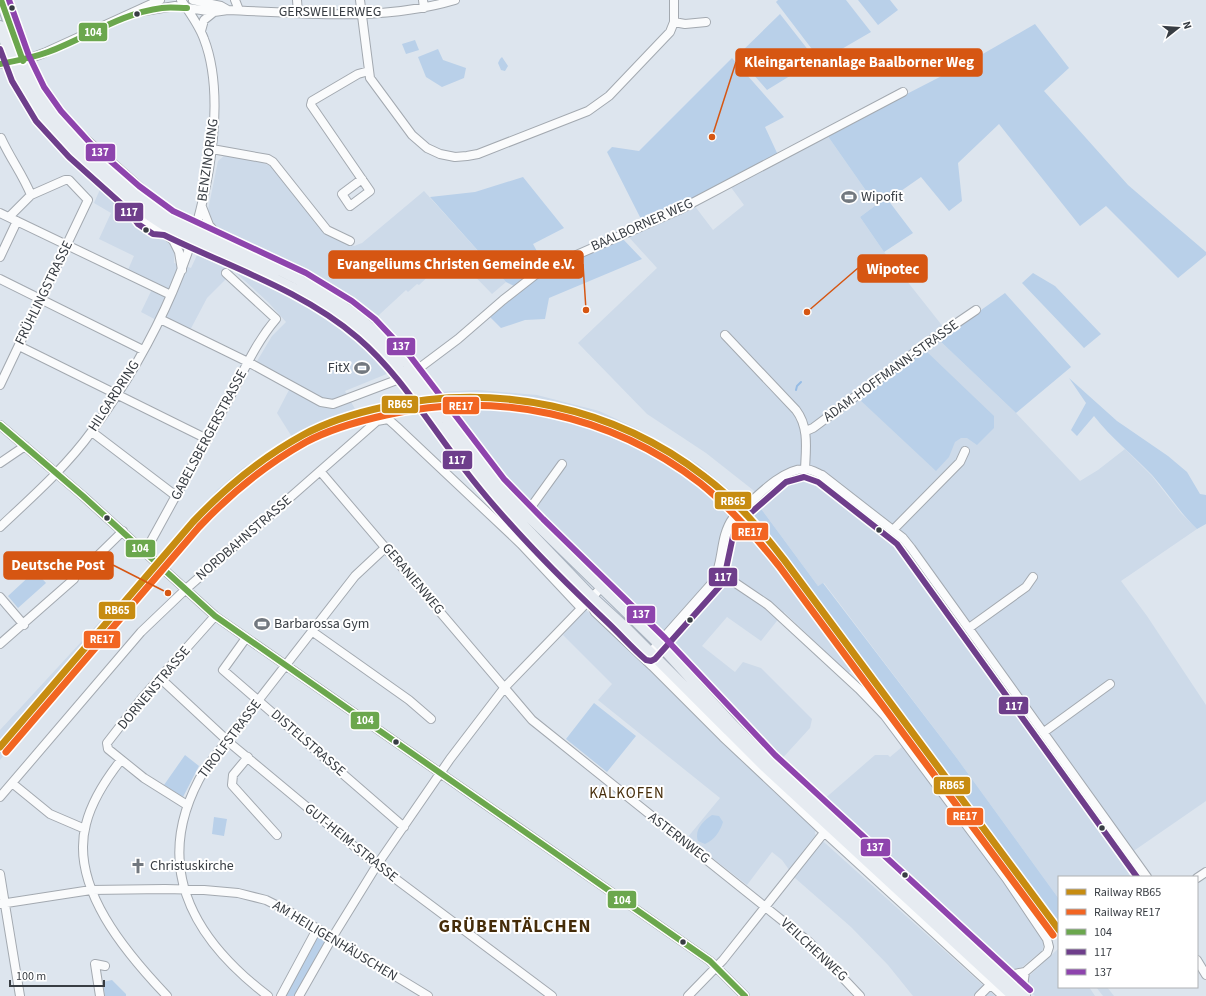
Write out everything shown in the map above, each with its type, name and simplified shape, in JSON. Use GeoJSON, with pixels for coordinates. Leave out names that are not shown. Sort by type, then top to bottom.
{"type":"FeatureCollection","features":[{"type":"Feature","properties":{"kind":"main road"},"geometry":{"type":"LineString","coordinates":[[1,0],[15,61],[29,77],[46,105],[61,125],[80,144],[138,197],[163,214],[299,279],[344,306],[377,332],[501,502],[590,599],[650,653],[826,830],[1013,996]]}},
{"type":"Feature","properties":{"kind":"main road"},"geometry":{"type":"LineString","coordinates":[[0,26],[32,101],[54,130],[74,151],[132,204],[166,227],[279,280],[336,312],[363,332],[403,369]]}},
{"type":"Feature","properties":{"kind":"main road"},"geometry":{"type":"LineString","coordinates":[[442,421],[526,514],[659,644],[728,720],[769,761],[1025,996]]}},
{"type":"Feature","properties":{"kind":"street","name":"GERSWEILERWEG"},"geometry":{"type":"LineString","coordinates":[[15,61],[56,48],[160,0]]}},
{"type":"Feature","properties":{"kind":"street","name":"BENZINORING"},"geometry":{"type":"LineString","coordinates":[[181,0],[201,31],[211,63],[214,90],[215,122],[212,149],[202,204],[192,240]]}},
{"type":"Feature","properties":{"kind":"street","name":"GERSWEILERWEG"},"geometry":{"type":"LineString","coordinates":[[193,0],[221,6],[228,10]]}},
{"type":"Feature","properties":{"kind":"street"},"geometry":{"type":"LineString","coordinates":[[236,0],[239,10]]}},
{"type":"Feature","properties":{"kind":"street"},"geometry":{"type":"LineString","coordinates":[[297,0],[298,13]]}},
{"type":"Feature","properties":{"kind":"street"},"geometry":{"type":"LineString","coordinates":[[360,0],[369,71],[372,82],[412,136],[419,142],[440,154],[455,157],[478,154],[574,117],[594,107],[609,96],[670,32],[674,22],[674,0]]}},
{"type":"Feature","properties":{"kind":"street","name":"GERSWEILERWEG"},"geometry":{"type":"LineString","coordinates":[[132,13],[169,6],[214,12],[239,10],[362,14],[455,0]]}},
{"type":"Feature","properties":{"kind":"street"},"geometry":{"type":"LineString","coordinates":[[201,31],[204,20],[214,12]]}},
{"type":"Feature","properties":{"kind":"street"},"geometry":{"type":"LineString","coordinates":[[674,22],[685,24],[706,22]]}},
{"type":"Feature","properties":{"kind":"street"},"geometry":{"type":"LineString","coordinates":[[0,59],[15,61]]}},
{"type":"Feature","properties":{"kind":"street"},"geometry":{"type":"LineString","coordinates":[[0,64],[15,61]]}},
{"type":"Feature","properties":{"kind":"street"},"geometry":{"type":"LineString","coordinates":[[362,179],[310,104],[312,101],[358,74],[369,71]]}},
{"type":"Feature","properties":{"kind":"street","name":"BAALBORNER WEG"},"geometry":{"type":"LineString","coordinates":[[160,319],[248,362],[328,404],[396,381],[422,367],[476,325],[508,296],[540,271],[679,210],[903,92]]}},
{"type":"Feature","properties":{"kind":"street"},"geometry":{"type":"LineString","coordinates":[[1,138],[12,161],[22,176],[30,195],[9,217]]}},
{"type":"Feature","properties":{"kind":"street"},"geometry":{"type":"LineString","coordinates":[[212,149],[268,159],[273,162],[327,230],[350,241]]}},
{"type":"Feature","properties":{"kind":"street","name":"FRÜHLINGSTRASSE"},"geometry":{"type":"LineString","coordinates":[[0,385],[88,200],[69,180],[64,180],[30,195]]}},
{"type":"Feature","properties":{"kind":"street"},"geometry":{"type":"LineString","coordinates":[[132,204],[143,218],[173,240],[179,252],[182,270]]}},
{"type":"Feature","properties":{"kind":"street"},"geometry":{"type":"LineString","coordinates":[[202,204],[209,225],[224,244]]}},
{"type":"Feature","properties":{"kind":"street"},"geometry":{"type":"LineString","coordinates":[[0,213],[171,295]]}},
{"type":"Feature","properties":{"kind":"street"},"geometry":{"type":"LineString","coordinates":[[0,257],[17,221]]}},
{"type":"Feature","properties":{"kind":"street","name":"HILGARDRING"},"geometry":{"type":"LineString","coordinates":[[0,527],[57,473],[92,432],[118,394],[160,319],[182,270],[192,240]]}},
{"type":"Feature","properties":{"kind":"street","name":"GABELSBERGERSTRASSE"},"geometry":{"type":"LineString","coordinates":[[145,552],[208,439],[260,339],[276,319],[226,273]]}},
{"type":"Feature","properties":{"kind":"street"},"geometry":{"type":"LineString","coordinates":[[0,279],[143,350]]}},
{"type":"Feature","properties":{"kind":"street","name":"ADAM-HOFFMANN-STRASSE"},"geometry":{"type":"LineString","coordinates":[[806,431],[813,428],[926,344],[976,310]]}},
{"type":"Feature","properties":{"kind":"street","name":"ADAM-HOFFMANN-STRASSE"},"geometry":{"type":"LineString","coordinates":[[725,335],[796,410],[803,420],[806,431],[805,469]]}},
{"type":"Feature","properties":{"kind":"street"},"geometry":{"type":"LineString","coordinates":[[19,346],[208,439]]}},
{"type":"Feature","properties":{"kind":"street","name":"NORDBAHNSTRASSE"},"geometry":{"type":"LineString","coordinates":[[0,797],[141,632],[186,589],[377,421],[388,419],[539,562],[581,608]]}},
{"type":"Feature","properties":{"kind":"street"},"geometry":{"type":"LineString","coordinates":[[0,425],[57,473],[216,616],[717,967],[745,996]]}},
{"type":"Feature","properties":{"kind":"street"},"geometry":{"type":"LineString","coordinates":[[92,432],[176,496]]}},
{"type":"Feature","properties":{"kind":"street"},"geometry":{"type":"LineString","coordinates":[[0,463],[25,446]]}},
{"type":"Feature","properties":{"kind":"street"},"geometry":{"type":"LineString","coordinates":[[892,530],[960,462],[965,451]]}},
{"type":"Feature","properties":{"kind":"street"},"geometry":{"type":"LineString","coordinates":[[526,514],[562,464]]}},
{"type":"Feature","properties":{"kind":"street"},"geometry":{"type":"LineString","coordinates":[[650,653],[716,576],[725,534],[728,525],[733,518],[782,475],[805,469],[822,475],[892,530],[911,548],[1147,876]]}},
{"type":"Feature","properties":{"kind":"street","name":"GERANIENWEG"},"geometry":{"type":"LineString","coordinates":[[320,471],[505,687]]}},
{"type":"Feature","properties":{"kind":"street"},"geometry":{"type":"LineString","coordinates":[[0,644],[24,625],[122,532]]}},
{"type":"Feature","properties":{"kind":"street","name":"TIROLFSTRASSE"},"geometry":{"type":"LineString","coordinates":[[268,996],[246,980],[218,952],[204,931],[185,890],[179,856],[180,831],[187,805],[205,769],[313,632],[355,576],[386,547]]}},
{"type":"Feature","properties":{"kind":"street"},"geometry":{"type":"LineString","coordinates":[[716,576],[734,582],[768,605],[859,689],[885,716],[1006,878],[1047,939],[1049,947],[1046,953],[1025,972],[1009,975],[999,973]]}},
{"type":"Feature","properties":{"kind":"street"},"geometry":{"type":"LineString","coordinates":[[969,628],[1026,587],[1033,577]]}},
{"type":"Feature","properties":{"kind":"street"},"geometry":{"type":"LineString","coordinates":[[299,996],[332,938],[377,865],[467,735],[505,687],[601,588]]}},
{"type":"Feature","properties":{"kind":"street"},"geometry":{"type":"LineString","coordinates":[[0,597],[24,625]]}},
{"type":"Feature","properties":{"kind":"street"},"geometry":{"type":"LineString","coordinates":[[590,599],[595,612],[1003,996]]}},
{"type":"Feature","properties":{"kind":"street","name":"DORNENSTRASSE"},"geometry":{"type":"LineString","coordinates":[[187,805],[158,788],[121,760],[108,749],[107,743],[160,678],[216,616]]}},
{"type":"Feature","properties":{"kind":"street"},"geometry":{"type":"LineString","coordinates":[[313,632],[409,700],[431,719]]}},
{"type":"Feature","properties":{"kind":"street","name":"DISTELSTRASSE"},"geometry":{"type":"LineString","coordinates":[[246,638],[223,670],[404,827]]}},
{"type":"Feature","properties":{"kind":"street","name":"GUT-HEIM-STRASSE"},"geometry":{"type":"LineString","coordinates":[[160,678],[227,740],[377,865],[461,930],[552,996]]}},
{"type":"Feature","properties":{"kind":"street"},"geometry":{"type":"LineString","coordinates":[[1044,732],[1110,684]]}},
{"type":"Feature","properties":{"kind":"street","name":"ASTERNWEG"},"geometry":{"type":"LineString","coordinates":[[505,687],[532,720],[544,731],[765,906]]}},
{"type":"Feature","properties":{"kind":"street","name":"TIROLFSTRASSE"},"geometry":{"type":"LineString","coordinates":[[248,758],[233,775],[232,785],[277,835]]}},
{"type":"Feature","properties":{"kind":"street"},"geometry":{"type":"LineString","coordinates":[[121,760],[98,794],[90,812],[85,830],[85,862],[92,890],[113,932],[125,949],[167,996]]}},
{"type":"Feature","properties":{"kind":"street"},"geometry":{"type":"LineString","coordinates":[[12,783],[32,801],[50,814],[85,830]]}},
{"type":"Feature","properties":{"kind":"street"},"geometry":{"type":"LineString","coordinates":[[688,996],[717,967],[826,830]]}},
{"type":"Feature","properties":{"kind":"street"},"geometry":{"type":"LineString","coordinates":[[0,874],[2,904],[20,996]]}},
{"type":"Feature","properties":{"kind":"street","name":"AM HEILIGENHÄUSCHEN"},"geometry":{"type":"LineString","coordinates":[[2,904],[92,890],[165,888],[238,893],[266,900],[290,912],[428,996]]}},
{"type":"Feature","properties":{"kind":"street","name":"VEILCHENWEG"},"geometry":{"type":"LineString","coordinates":[[765,906],[809,942],[860,996]]}},
{"type":"Feature","properties":{"kind":"street"},"geometry":{"type":"LineString","coordinates":[[281,996],[317,928]]}},
{"type":"Feature","properties":{"kind":"street"},"geometry":{"type":"LineString","coordinates":[[1198,962],[1206,975]]}},
{"type":"Feature","properties":{"kind":"street"},"geometry":{"type":"LineString","coordinates":[[100,996],[95,964],[105,966]]}},
{"type":"Feature","properties":{"kind":"street"},"geometry":{"type":"LineString","coordinates":[[1025,972],[1023,986],[1025,996]]}},
{"type":"Feature","properties":{"kind":"street"},"geometry":{"type":"LineString","coordinates":[[979,996],[990,985]]}},
{"type":"Feature","properties":{"kind":"shaded area"},"geometry":{"type":"Polygon","coordinates":[[[778,0],[846,0],[871,32],[821,61],[776,2],[778,0]]]}},
{"type":"Feature","properties":{"kind":"shaded area"},"geometry":{"type":"Polygon","coordinates":[[[858,0],[890,0],[898,10],[878,25],[858,0]]]}},
{"type":"Feature","properties":{"kind":"shaded area"},"geometry":{"type":"Polygon","coordinates":[[[780,14],[816,60],[767,90],[737,56],[780,14]]]}},
{"type":"Feature","properties":{"kind":"shaded area"},"geometry":{"type":"Polygon","coordinates":[[[1035,24],[1069,68],[1044,91],[1128,185],[1206,252],[1206,255],[1178,278],[1106,206],[1080,226],[999,124],[958,163],[962,201],[949,211],[921,177],[888,200],[913,233],[884,252],[860,217],[876,205],[827,135],[967,63],[1035,24]]]}},
{"type":"Feature","properties":{"kind":"shaded area"},"geometry":{"type":"Polygon","coordinates":[[[415,40],[419,50],[406,54],[402,44],[415,40]]]}},
{"type":"Feature","properties":{"kind":"shaded area"},"geometry":{"type":"Polygon","coordinates":[[[438,49],[443,60],[466,68],[464,78],[442,87],[426,77],[418,57],[438,49]]]}},
{"type":"Feature","properties":{"kind":"shaded area"},"geometry":{"type":"Polygon","coordinates":[[[502,57],[508,66],[505,71],[501,70],[498,63],[502,57]]]}},
{"type":"Feature","properties":{"kind":"shaded area"},"geometry":{"type":"Polygon","coordinates":[[[732,58],[784,117],[765,127],[778,155],[678,208],[643,223],[607,152],[612,147],[639,151],[732,58]]]}},
{"type":"Feature","properties":{"kind":"shaded area"},"geometry":{"type":"Polygon","coordinates":[[[827,135],[876,205],[860,217],[884,252],[948,333],[939,340],[1016,413],[1080,481],[1098,470],[1125,449],[1152,476],[1181,513],[1197,529],[1121,581],[1147,616],[1206,705],[1206,801],[1122,859],[1133,876],[1058,876],[1058,898],[956,757],[824,583],[818,586],[759,506],[763,500],[753,490],[706,453],[647,414],[578,343],[657,268],[626,234],[694,205],[713,230],[744,205],[730,186],[827,135]]]}},
{"type":"Feature","properties":{"kind":"shaded area"},"geometry":{"type":"Polygon","coordinates":[[[225,155],[258,161],[273,167],[323,231],[354,246],[362,243],[424,191],[506,282],[492,294],[457,258],[449,257],[419,285],[417,284],[408,292],[406,290],[380,314],[358,338],[389,373],[345,391],[355,409],[408,396],[413,403],[378,409],[319,430],[320,433],[275,455],[246,475],[222,496],[169,555],[0,760],[0,730],[152,565],[217,490],[243,468],[292,437],[277,413],[290,388],[253,368],[272,336],[286,322],[269,303],[234,271],[207,298],[187,336],[141,312],[154,285],[127,272],[134,256],[99,239],[111,213],[94,203],[102,185],[143,224],[167,239],[174,252],[174,263],[191,268],[198,253],[202,252],[219,257],[226,234],[214,225],[208,210],[218,161],[225,155]]]}},
{"type":"Feature","properties":{"kind":"shaded area"},"geometry":{"type":"Polygon","coordinates":[[[523,177],[564,228],[533,244],[545,266],[516,287],[506,282],[430,197],[475,192],[523,177]]]}},
{"type":"Feature","properties":{"kind":"shaded area"},"geometry":{"type":"Polygon","coordinates":[[[621,237],[642,259],[549,298],[545,319],[525,320],[501,328],[490,317],[538,276],[621,237]]]}},
{"type":"Feature","properties":{"kind":"shaded area"},"geometry":{"type":"Polygon","coordinates":[[[1033,273],[1055,286],[1101,334],[1084,348],[1022,283],[1033,273]]]}},
{"type":"Feature","properties":{"kind":"shaded area"},"geometry":{"type":"Polygon","coordinates":[[[1005,293],[1071,367],[1016,413],[939,340],[1005,293]]]}},
{"type":"Feature","properties":{"kind":"shaded area"},"geometry":{"type":"Polygon","coordinates":[[[926,351],[994,416],[994,428],[977,445],[967,438],[961,438],[955,442],[949,457],[936,471],[859,399],[921,352],[926,351]]]}},
{"type":"Feature","properties":{"kind":"shaded area"},"geometry":{"type":"Polygon","coordinates":[[[1069,378],[1117,421],[1168,456],[1187,472],[1200,494],[1206,495],[1206,524],[1197,529],[1152,475],[1108,432],[1094,416],[1077,436],[1071,430],[1086,403],[1069,378]]]}},
{"type":"Feature","properties":{"kind":"shaded area"},"geometry":{"type":"Polygon","coordinates":[[[478,390],[537,395],[599,411],[636,428],[698,464],[738,497],[732,502],[679,460],[648,443],[605,423],[522,402],[474,402],[522,405],[614,430],[661,453],[725,500],[743,518],[751,511],[799,572],[1058,922],[1058,937],[899,721],[857,667],[848,673],[784,612],[761,641],[727,617],[702,646],[735,672],[743,662],[761,668],[812,719],[810,728],[779,762],[518,492],[437,392],[478,390]]]}},
{"type":"Feature","properties":{"kind":"shaded area"},"geometry":{"type":"Polygon","coordinates":[[[759,506],[818,586],[823,583],[956,757],[1058,898],[1058,922],[872,675],[799,572],[751,511],[759,506]]]}},
{"type":"Feature","properties":{"kind":"shaded area"},"geometry":{"type":"Polygon","coordinates":[[[35,571],[46,583],[18,608],[8,596],[35,571]]]}},
{"type":"Feature","properties":{"kind":"shaded area"},"geometry":{"type":"Polygon","coordinates":[[[585,609],[732,751],[815,828],[815,834],[995,996],[913,996],[888,965],[851,927],[795,878],[782,860],[772,852],[747,885],[687,838],[720,798],[598,700],[612,684],[563,635],[585,609]]]}},
{"type":"Feature","properties":{"kind":"shaded area"},"geometry":{"type":"Polygon","coordinates":[[[594,703],[636,736],[607,772],[566,739],[594,703]]]}},
{"type":"Feature","properties":{"kind":"shaded area"},"geometry":{"type":"Polygon","coordinates":[[[902,747],[996,871],[1045,941],[1042,951],[1022,967],[1008,969],[1000,965],[822,801],[875,755],[888,755],[890,757],[902,747]]]}},
{"type":"Feature","properties":{"kind":"shaded area"},"geometry":{"type":"Polygon","coordinates":[[[185,755],[199,766],[183,797],[164,785],[185,755]]]}},
{"type":"Feature","properties":{"kind":"shaded area"},"geometry":{"type":"Polygon","coordinates":[[[712,815],[719,816],[723,822],[716,835],[705,844],[698,841],[697,833],[705,820],[712,815]]]}},
{"type":"Feature","properties":{"kind":"shaded area"},"geometry":{"type":"Polygon","coordinates":[[[214,817],[227,819],[224,836],[212,834],[214,817]]]}},
{"type":"Feature","properties":{"kind":"shaded area"},"geometry":{"type":"Polygon","coordinates":[[[318,936],[327,942],[296,996],[285,996],[318,936]]]}},
{"type":"Feature","properties":{"kind":"shaded area"},"geometry":{"type":"Polygon","coordinates":[[[1058,949],[1058,988],[1090,988],[1095,996],[1035,996],[1030,992],[1027,982],[1029,976],[1058,949]]]}},
{"type":"Feature","properties":{"kind":"shaded area"},"geometry":{"type":"Polygon","coordinates":[[[112,980],[126,994],[126,996],[105,996],[103,982],[112,980]]]}},
{"type":"Feature","properties":{"kind":"shaded area"},"geometry":{"type":"Polygon","coordinates":[[[1097,988],[1108,988],[1114,996],[1103,996],[1097,988]]]}},
{"type":"Feature","properties":{"kind":"waterway"},"geometry":{"type":"LineString","coordinates":[[796,390],[797,386],[801,382]]}},
{"type":"Feature","properties":{"kind":"rail line","name":"RB65"},"geometry":{"type":"LineString","coordinates":[[0,747],[193,522],[231,485],[273,453],[303,435],[322,426],[352,415],[384,407],[426,400],[468,397],[510,399],[552,406],[593,417],[632,433],[670,453],[705,477],[738,506],[785,561],[1058,929]]}},
{"type":"Feature","properties":{"kind":"rail line","name":"RE17"},"geometry":{"type":"LineString","coordinates":[[6,752],[199,527],[236,491],[276,460],[315,437],[345,426],[386,415],[427,408],[469,405],[510,407],[550,414],[590,425],[629,440],[665,459],[700,483],[732,512],[779,566],[1053,935]]}},
{"type":"Feature","properties":{"kind":"transit line","name":"104"},"geometry":{"type":"LineString","coordinates":[[1,0],[23,61]]}},
{"type":"Feature","properties":{"kind":"transit line","name":"137"},"geometry":{"type":"LineString","coordinates":[[9,0],[29,56],[44,87],[61,111],[91,144],[139,186],[173,211],[306,273],[352,301],[375,319],[410,356],[504,479],[543,519],[665,638],[775,755],[1030,990]]}},
{"type":"Feature","properties":{"kind":"transit line","name":"104"},"geometry":{"type":"LineString","coordinates":[[0,64],[30,58],[48,52],[132,15],[162,8],[187,8]]}},
{"type":"Feature","properties":{"kind":"transit line","name":"117"},"geometry":{"type":"LineString","coordinates":[[0,49],[12,81],[36,121],[69,157],[126,208],[138,224],[153,234],[164,235],[264,280],[313,306],[336,321],[374,352],[402,384],[452,453],[515,530],[550,567],[646,660],[651,661],[655,659],[720,586],[726,569],[733,536],[739,523],[786,482],[804,477],[818,482],[897,544],[1136,876]]}},
{"type":"Feature","properties":{"kind":"transit line","name":"104"},"geometry":{"type":"LineString","coordinates":[[0,425],[83,496],[215,616],[710,961],[745,996]]}},
{"type":"Feature","properties":{"kind":"place","name":"Kleingartenanlage Baalborner Weg"},"geometry":{"type":"Point","coordinates":[712,137]}},
{"type":"Feature","properties":{"kind":"place","name":"Wipofit"},"geometry":{"type":"Point","coordinates":[849,197]}},
{"type":"Feature","properties":{"kind":"place","name":"Evangeliums Christen Gemeinde e.V."},"geometry":{"type":"Point","coordinates":[586,310]}},
{"type":"Feature","properties":{"kind":"place","name":"Wipotec"},"geometry":{"type":"Point","coordinates":[807,312]}},
{"type":"Feature","properties":{"kind":"place","name":"FitX"},"geometry":{"type":"Point","coordinates":[362,368]}},
{"type":"Feature","properties":{"kind":"place","name":"Deutsche Post"},"geometry":{"type":"Point","coordinates":[168,593]}},
{"type":"Feature","properties":{"kind":"place","name":"Barbarossa Gym"},"geometry":{"type":"Point","coordinates":[262,624]}},
{"type":"Feature","properties":{"kind":"place","name":"Christuskirche"},"geometry":{"type":"Point","coordinates":[138,866]}},
{"type":"Feature","properties":{"kind":"district","name":"KALKOFEN"},"geometry":{"type":"Point","coordinates":[627,793]}},
{"type":"Feature","properties":{"kind":"district","name":"GRÜBENTÄLCHEN"},"geometry":{"type":"Point","coordinates":[515,926]}}]}
